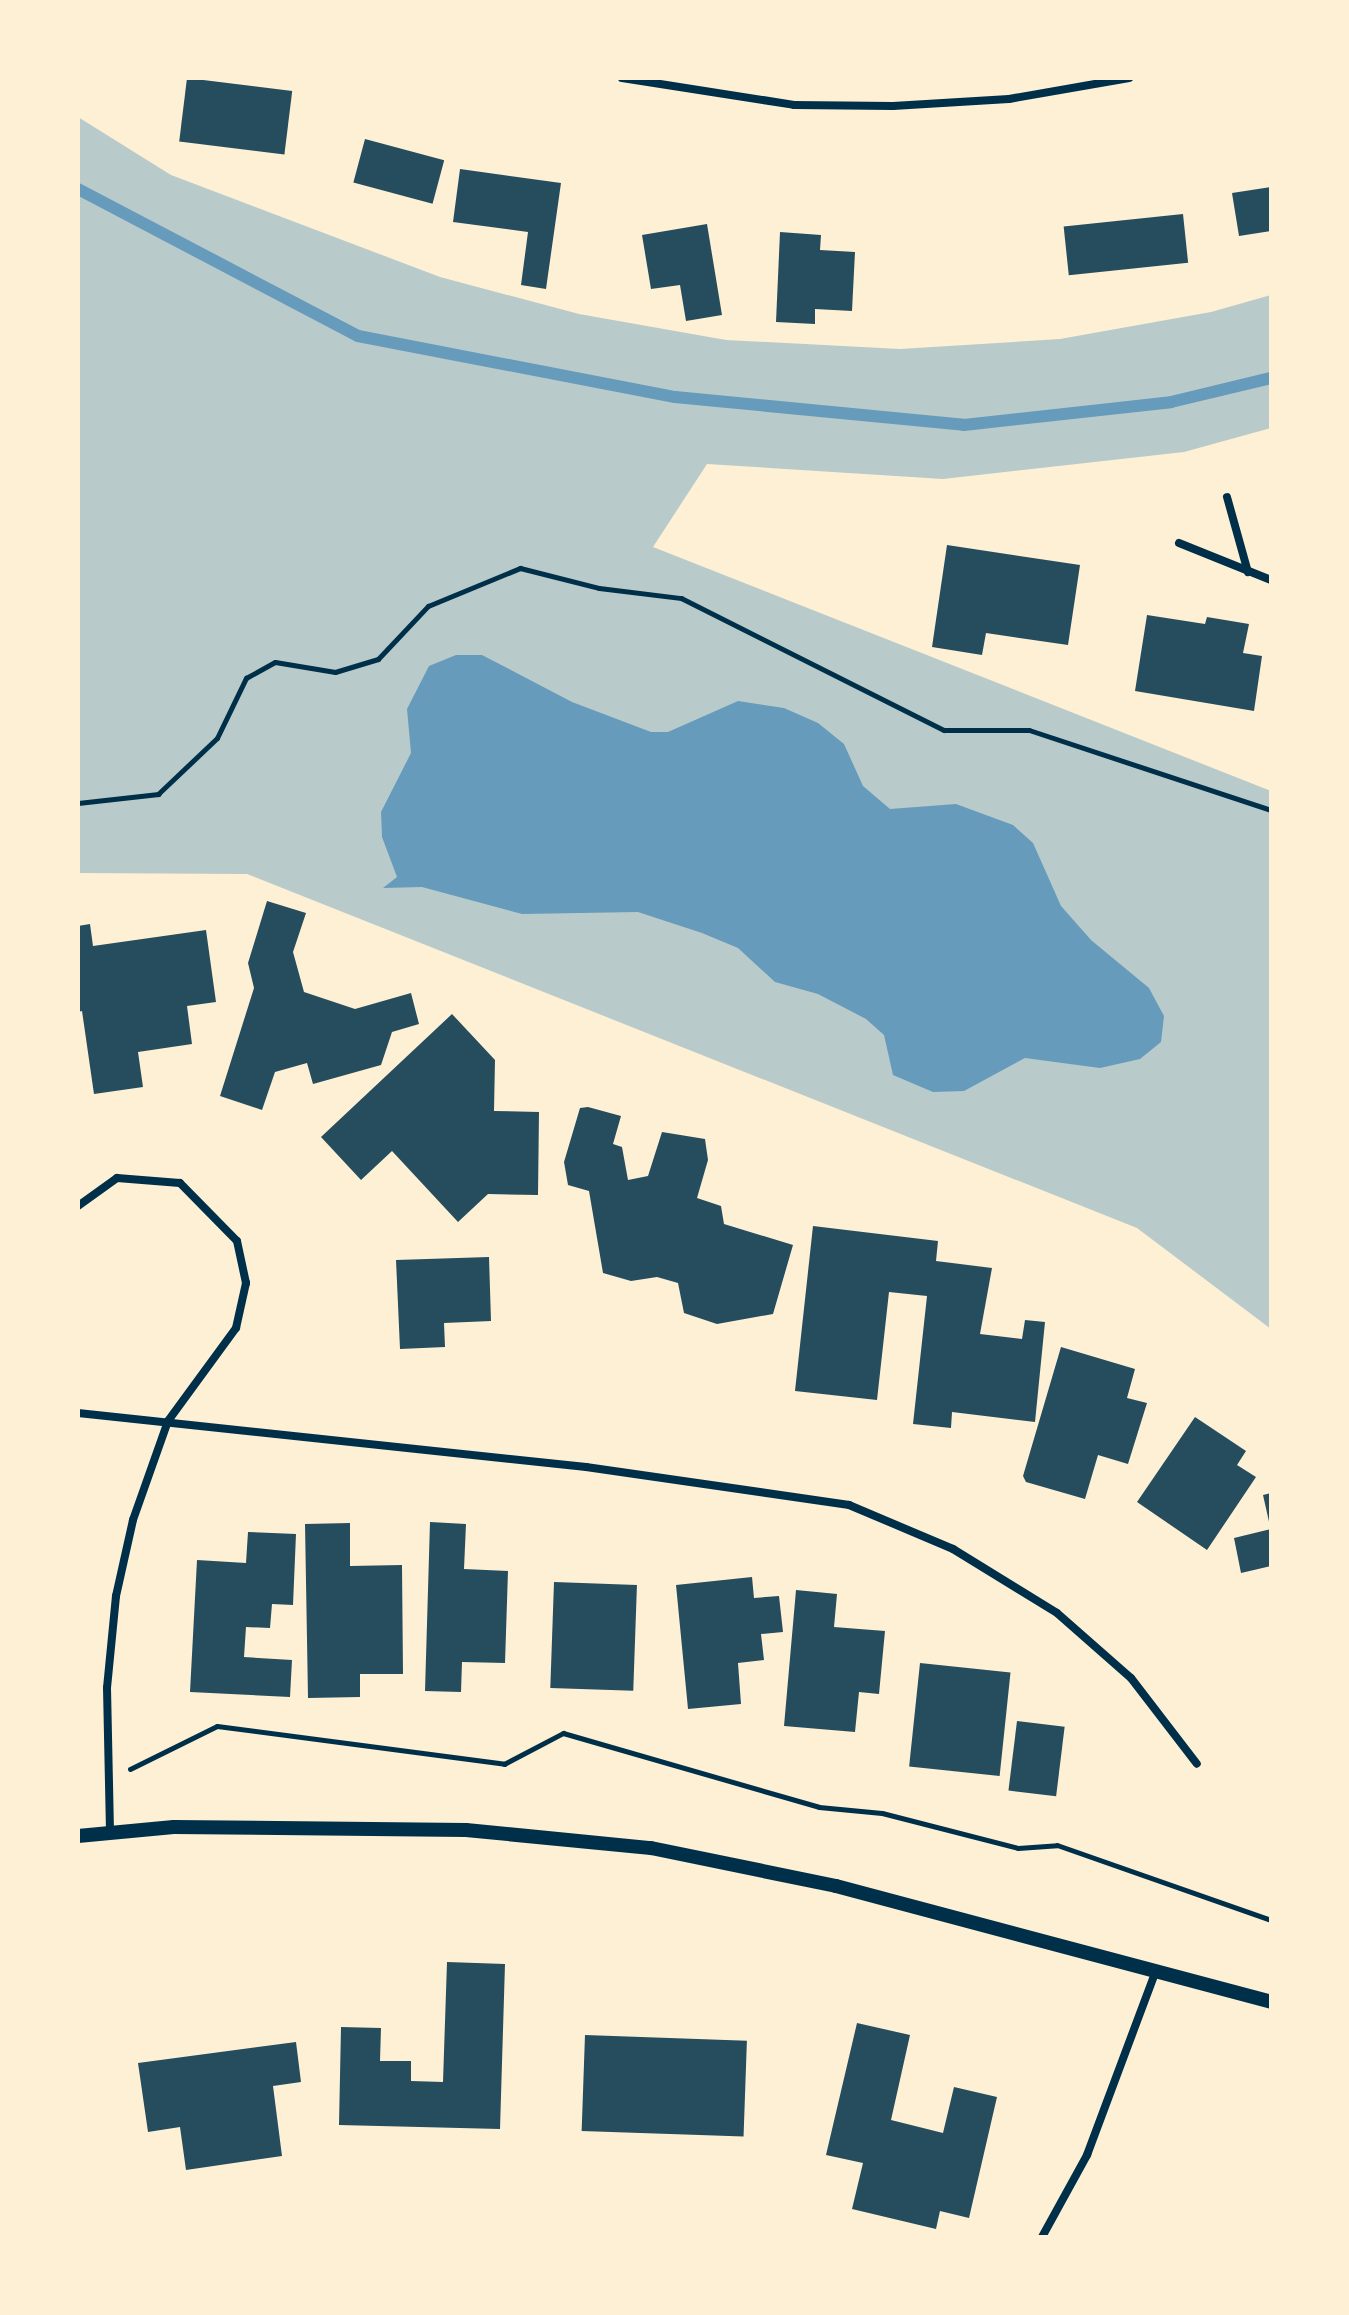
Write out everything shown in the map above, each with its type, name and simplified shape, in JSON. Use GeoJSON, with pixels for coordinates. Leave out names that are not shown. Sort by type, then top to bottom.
{"type":"FeatureCollection","features":[{"type":"Feature","properties":{"kind":"street"},"geometry":{"type":"LineString","coordinates":[[622,78],[794,105],[893,106],[1009,99],[1129,78]]}},
{"type":"Feature","properties":{"kind":"street"},"geometry":{"type":"LineString","coordinates":[[1227,497],[1248,572]]}},
{"type":"Feature","properties":{"kind":"street"},"geometry":{"type":"LineString","coordinates":[[1179,543],[1271,580]]}},
{"type":"Feature","properties":{"kind":"street"},"geometry":{"type":"LineString","coordinates":[[78,1206],[117,1178],[180,1183],[237,1241],[246,1283],[236,1328],[168,1421],[133,1520],[116,1596],[107,1688],[110,1832]]}},
{"type":"Feature","properties":{"kind":"street"},"geometry":{"type":"LineString","coordinates":[[78,1413],[586,1467],[849,1505],[953,1549],[1057,1613],[1131,1678],[1197,1764]]}},
{"type":"Feature","properties":{"kind":"street"},"geometry":{"type":"LineString","coordinates":[[78,1836],[174,1827],[466,1830],[651,1848],[836,1886],[1271,2002]]}},
{"type":"Feature","properties":{"kind":"street"},"geometry":{"type":"LineString","coordinates":[[1042,2237],[1087,2155],[1155,1973]]}},
{"type":"Feature","properties":{"kind":"path"},"geometry":{"type":"LineString","coordinates":[[78,803],[158,794],[217,738],[246,678],[275,662],[335,672],[378,659],[428,606],[520,568],[599,588],[681,598],[944,730],[1029,730],[1271,810]]}},
{"type":"Feature","properties":{"kind":"path"},"geometry":{"type":"LineString","coordinates":[[109,1775],[144,1766],[217,1726],[504,1764],[563,1733],[819,1807],[882,1813],[1018,1848],[1057,1845],[1271,1920]]}},
{"type":"Feature","properties":{"kind":"shaded area"},"geometry":{"type":"Polygon","coordinates":[[[78,117],[171,175],[440,277],[579,314],[726,340],[900,349],[1060,339],[1211,312],[1271,295],[1271,428],[1184,452],[943,479],[707,464],[653,547],[1271,791],[1271,1329],[1137,1228],[247,874],[78,873],[78,117]]]}},
{"type":"Feature","properties":{"kind":"water"},"geometry":{"type":"Polygon","coordinates":[[[456,655],[482,655],[572,702],[651,732],[668,732],[738,701],[784,708],[818,723],[844,744],[863,786],[890,809],[956,804],[1013,825],[1033,843],[1061,906],[1091,940],[1149,988],[1164,1016],[1161,1042],[1140,1059],[1100,1068],[1025,1058],[964,1091],[933,1092],[893,1075],[884,1035],[866,1019],[818,994],[775,982],[738,948],[702,933],[638,912],[522,914],[422,887],[383,888],[397,877],[382,837],[381,812],[411,753],[407,709],[429,666],[456,655]]]}},
{"type":"Feature","properties":{"kind":"building"},"geometry":{"type":"Polygon","coordinates":[[[187,78],[292,91],[284,154],[179,142],[187,78]]]}},
{"type":"Feature","properties":{"kind":"building"},"geometry":{"type":"Polygon","coordinates":[[[365,139],[444,160],[433,204],[353,182],[365,139]]]}},
{"type":"Feature","properties":{"kind":"building"},"geometry":{"type":"Polygon","coordinates":[[[460,169],[561,183],[546,289],[521,285],[528,232],[453,222],[460,169]]]}},
{"type":"Feature","properties":{"kind":"building"},"geometry":{"type":"Polygon","coordinates":[[[1271,187],[1271,231],[1239,236],[1232,193],[1271,187]]]}},
{"type":"Feature","properties":{"kind":"building"},"geometry":{"type":"Polygon","coordinates":[[[1183,214],[1188,263],[1069,275],[1064,227],[1183,214]]]}},
{"type":"Feature","properties":{"kind":"building"},"geometry":{"type":"Polygon","coordinates":[[[707,224],[722,315],[686,321],[680,285],[651,289],[642,235],[707,224]]]}},
{"type":"Feature","properties":{"kind":"building"},"geometry":{"type":"Polygon","coordinates":[[[780,232],[821,235],[820,250],[855,252],[852,311],[815,309],[815,324],[776,322],[780,232]]]}},
{"type":"Feature","properties":{"kind":"building"},"geometry":{"type":"Polygon","coordinates":[[[947,545],[1080,565],[1068,645],[986,633],[982,655],[932,647],[947,545]]]}},
{"type":"Feature","properties":{"kind":"building"},"geometry":{"type":"Polygon","coordinates":[[[1147,615],[1205,624],[1207,617],[1249,624],[1243,653],[1262,656],[1254,711],[1135,691],[1147,615]]]}},
{"type":"Feature","properties":{"kind":"building"},"geometry":{"type":"Polygon","coordinates":[[[267,901],[306,913],[293,952],[304,992],[355,1009],[411,993],[419,1024],[392,1032],[381,1065],[313,1084],[307,1063],[275,1072],[262,1110],[220,1096],[254,988],[248,963],[267,901]]]}},
{"type":"Feature","properties":{"kind":"building"},"geometry":{"type":"Polygon","coordinates":[[[90,924],[93,946],[206,930],[216,1002],[187,1006],[192,1044],[138,1052],[143,1087],[94,1094],[82,1011],[78,1012],[78,926],[90,924]]]}},
{"type":"Feature","properties":{"kind":"building"},"geometry":{"type":"Polygon","coordinates":[[[452,1014],[495,1060],[494,1111],[539,1112],[538,1195],[488,1194],[458,1222],[392,1151],[361,1180],[321,1137],[452,1014]]]}},
{"type":"Feature","properties":{"kind":"building"},"geometry":{"type":"Polygon","coordinates":[[[588,1107],[621,1116],[613,1144],[622,1147],[628,1180],[648,1176],[662,1132],[705,1139],[708,1160],[697,1198],[721,1206],[724,1224],[793,1245],[773,1314],[717,1324],[684,1313],[678,1283],[657,1277],[631,1281],[603,1273],[589,1191],[568,1185],[564,1162],[580,1108],[588,1107]]]}},
{"type":"Feature","properties":{"kind":"building"},"geometry":{"type":"Polygon","coordinates":[[[813,1226],[938,1241],[936,1261],[992,1268],[980,1334],[1022,1339],[1025,1320],[1045,1322],[1035,1422],[952,1412],[951,1428],[913,1424],[927,1296],[889,1292],[877,1400],[795,1391],[813,1226]]]}},
{"type":"Feature","properties":{"kind":"building"},"geometry":{"type":"Polygon","coordinates":[[[489,1257],[491,1321],[444,1323],[445,1347],[400,1349],[396,1260],[489,1257]]]}},
{"type":"Feature","properties":{"kind":"building"},"geometry":{"type":"Polygon","coordinates":[[[1061,1347],[1135,1369],[1127,1398],[1147,1403],[1128,1464],[1098,1455],[1085,1499],[1026,1482],[1023,1476],[1061,1347]]]}},
{"type":"Feature","properties":{"kind":"building"},"geometry":{"type":"Polygon","coordinates":[[[1195,1417],[1246,1451],[1237,1465],[1256,1477],[1207,1550],[1137,1502],[1195,1417]]]}},
{"type":"Feature","properties":{"kind":"building"},"geometry":{"type":"Polygon","coordinates":[[[1271,1493],[1271,1526],[1270,1526],[1263,1495],[1271,1493]]]}},
{"type":"Feature","properties":{"kind":"building"},"geometry":{"type":"Polygon","coordinates":[[[430,1522],[466,1524],[464,1569],[508,1571],[505,1663],[462,1662],[461,1692],[425,1691],[430,1522]]]}},
{"type":"Feature","properties":{"kind":"building"},"geometry":{"type":"Polygon","coordinates":[[[350,1523],[350,1566],[402,1565],[403,1674],[360,1674],[360,1697],[308,1698],[305,1524],[350,1523]]]}},
{"type":"Feature","properties":{"kind":"building"},"geometry":{"type":"Polygon","coordinates":[[[1271,1529],[1271,1566],[1241,1573],[1234,1538],[1271,1529]]]}},
{"type":"Feature","properties":{"kind":"building"},"geometry":{"type":"Polygon","coordinates":[[[248,1532],[296,1534],[293,1605],[272,1604],[270,1628],[246,1627],[244,1657],[292,1660],[290,1697],[190,1692],[197,1560],[246,1563],[248,1532]]]}},
{"type":"Feature","properties":{"kind":"building"},"geometry":{"type":"Polygon","coordinates":[[[752,1577],[754,1598],[779,1596],[783,1632],[761,1634],[764,1660],[738,1663],[741,1704],[688,1709],[676,1585],[752,1577]]]}},
{"type":"Feature","properties":{"kind":"building"},"geometry":{"type":"Polygon","coordinates":[[[554,1582],[637,1585],[633,1691],[550,1688],[554,1582]]]}},
{"type":"Feature","properties":{"kind":"building"},"geometry":{"type":"Polygon","coordinates":[[[796,1590],[837,1594],[834,1627],[885,1631],[879,1694],[859,1692],[855,1732],[784,1726],[796,1590]]]}},
{"type":"Feature","properties":{"kind":"building"},"geometry":{"type":"Polygon","coordinates":[[[920,1663],[1011,1673],[1000,1776],[909,1766],[920,1663]]]}},
{"type":"Feature","properties":{"kind":"building"},"geometry":{"type":"Polygon","coordinates":[[[1017,1721],[1065,1727],[1056,1796],[1008,1790],[1017,1721]]]}},
{"type":"Feature","properties":{"kind":"building"},"geometry":{"type":"Polygon","coordinates":[[[447,1962],[505,1964],[500,2129],[339,2125],[341,2027],[381,2028],[380,2061],[411,2061],[411,2081],[443,2082],[447,1962]]]}},
{"type":"Feature","properties":{"kind":"building"},"geometry":{"type":"Polygon","coordinates":[[[857,2023],[910,2035],[891,2120],[943,2133],[954,2087],[997,2097],[969,2218],[940,2211],[936,2229],[852,2209],[863,2163],[826,2155],[857,2023]]]}},
{"type":"Feature","properties":{"kind":"building"},"geometry":{"type":"Polygon","coordinates":[[[585,2035],[747,2041],[744,2137],[582,2131],[585,2035]]]}},
{"type":"Feature","properties":{"kind":"building"},"geometry":{"type":"Polygon","coordinates":[[[296,2042],[301,2082],[273,2086],[282,2156],[186,2170],[180,2127],[148,2132],[138,2063],[296,2042]]]}},
{"type":"Feature","properties":{"kind":"waterway"},"geometry":{"type":"LineString","coordinates":[[78,189],[358,336],[675,397],[964,425],[1171,402],[1271,378]]}}]}
